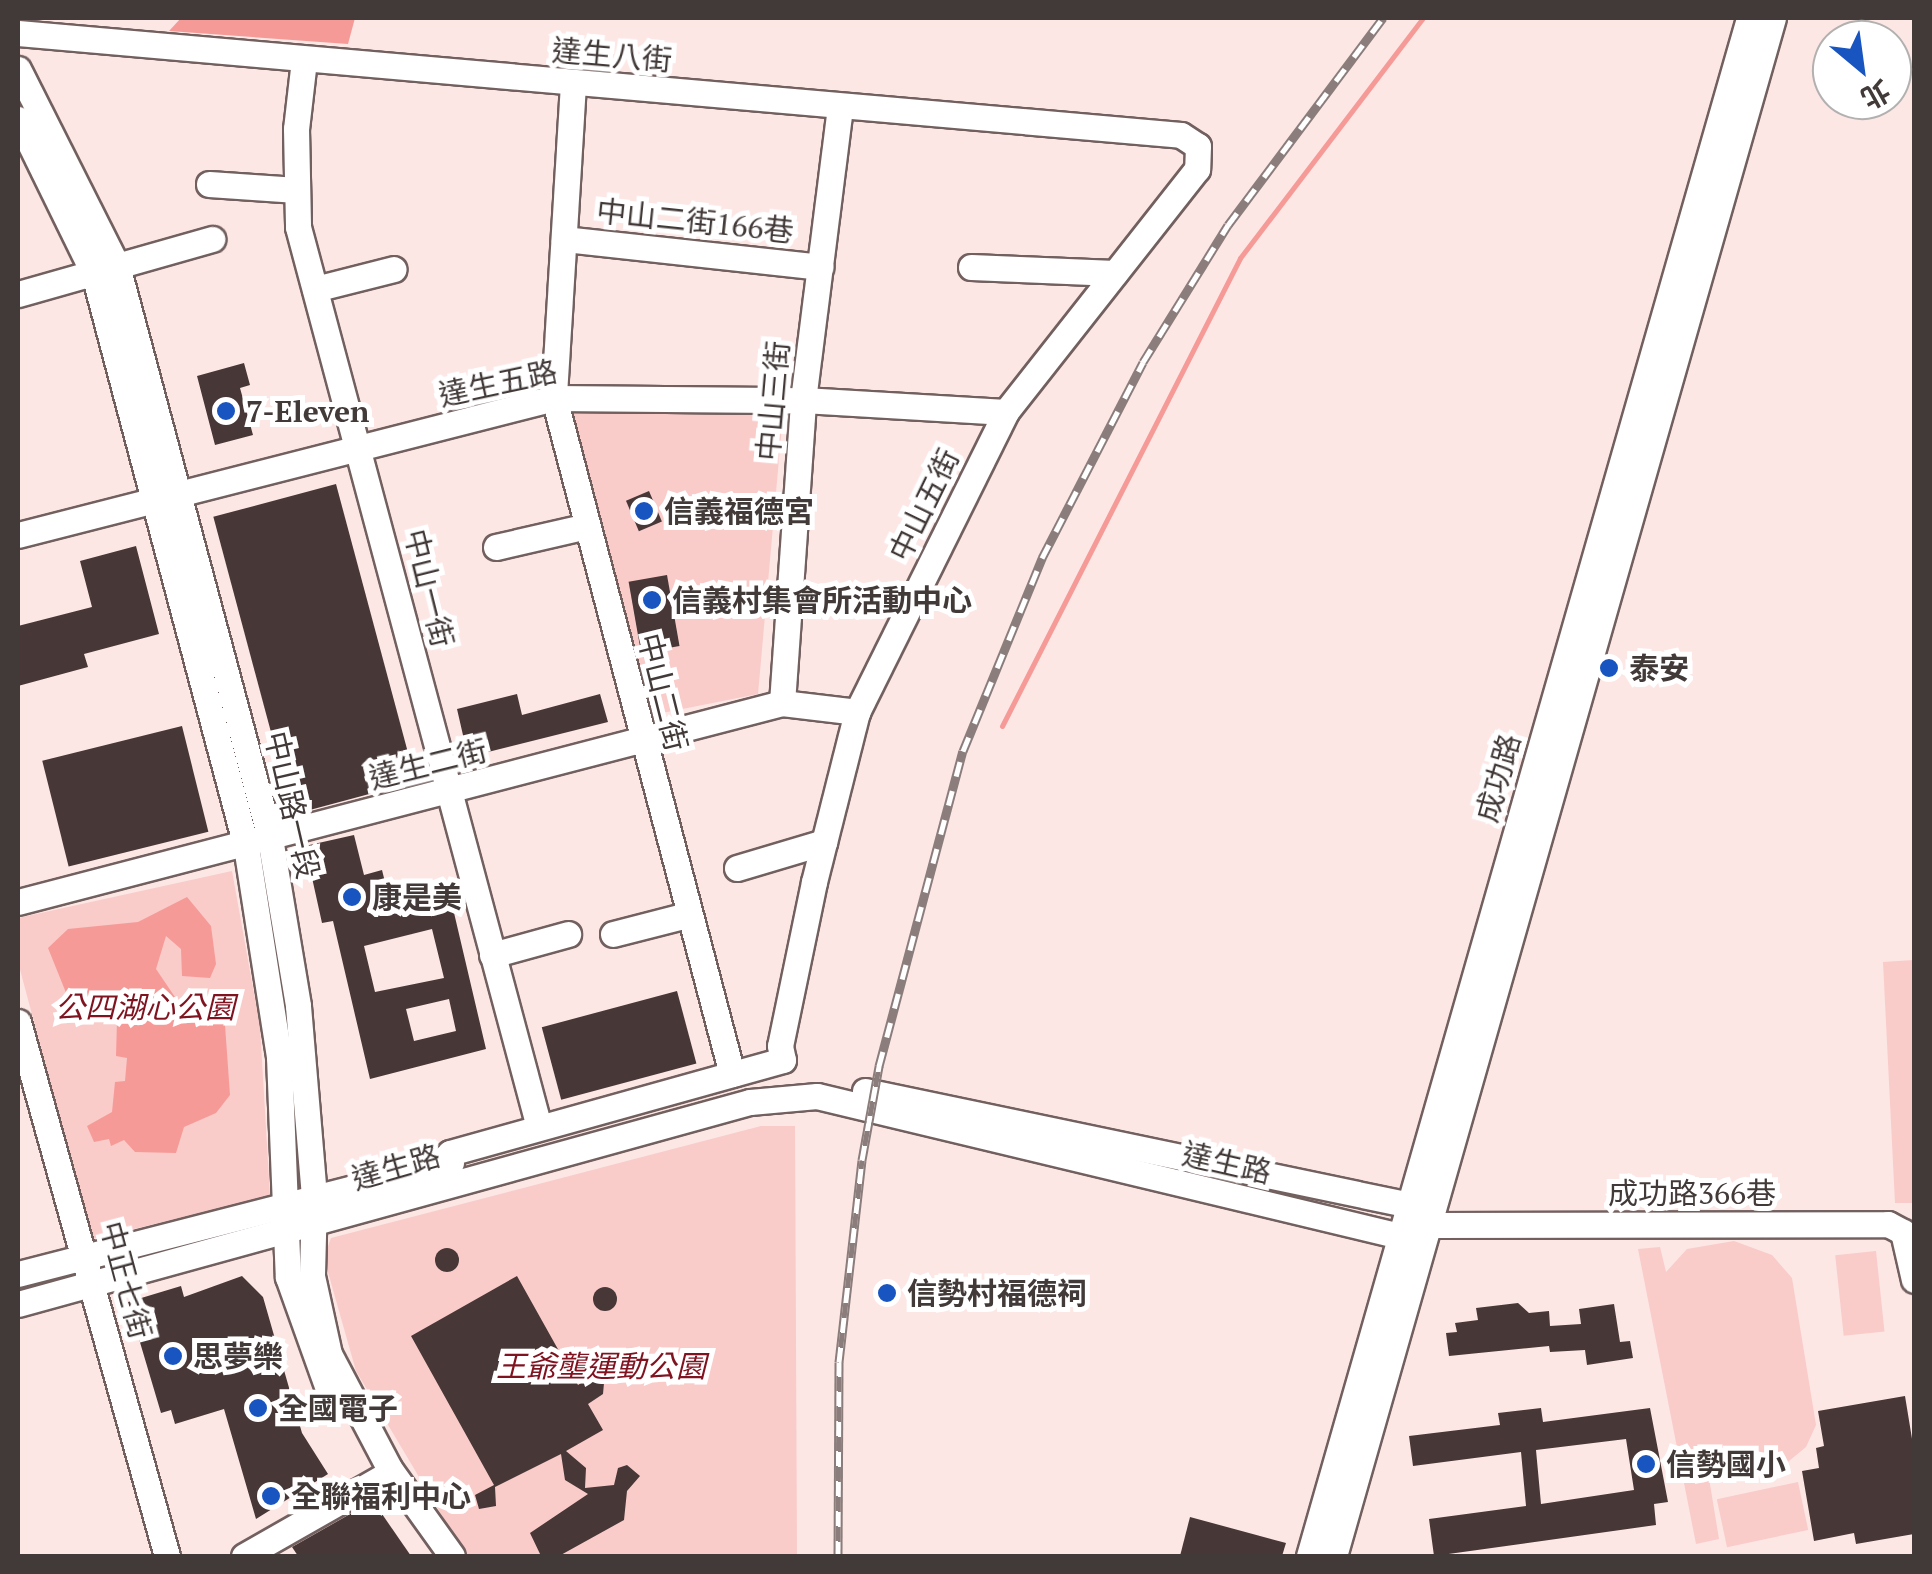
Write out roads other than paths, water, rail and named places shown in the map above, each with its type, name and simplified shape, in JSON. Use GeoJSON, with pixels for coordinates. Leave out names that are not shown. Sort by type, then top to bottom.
{"type":"FeatureCollection","features":[{"type":"Feature","properties":{"kind":"street","name":"成功路"},"geometry":{"type":"LineString","coordinates":[[1334,1556],[1429,1226],[1503,924],[1748,18]]}},
{"type":"Feature","properties":{"kind":"street","name":"成功路"},"geometry":{"type":"LineString","coordinates":[[1309,1556],[1400,1236],[1503,924],[1773,18]]}},
{"type":"Feature","properties":{"kind":"street","name":"達生八街"},"geometry":{"type":"LineString","coordinates":[[18,33],[1181,135],[1198,146]]}},
{"type":"Feature","properties":{"kind":"street","name":"中山一街"},"geometry":{"type":"LineString","coordinates":[[304,60],[298,227],[539,1127]]}},
{"type":"Feature","properties":{"kind":"street","name":"中山路一段"},"geometry":{"type":"LineString","coordinates":[[18,69],[106,270],[180,498],[298,1006],[314,1198]]}},
{"type":"Feature","properties":{"kind":"street","name":"中山二街"},"geometry":{"type":"LineString","coordinates":[[573,84],[554,398],[687,915],[732,1074]]}},
{"type":"Feature","properties":{"kind":"street","name":"中山三街"},"geometry":{"type":"LineString","coordinates":[[782,703],[803,400],[840,106]]}},
{"type":"Feature","properties":{"kind":"street","name":"中山路一段"},"geometry":{"type":"LineString","coordinates":[[18,119],[106,270],[152,502],[258,842],[295,1221],[329,1354],[385,1476],[432,1556]]}},
{"type":"Feature","properties":{"kind":"street","name":"中山五街"},"geometry":{"type":"LineString","coordinates":[[783,1060],[780,1046],[856,712],[1006,412],[1196,169],[1198,146]]}},
{"type":"Feature","properties":{"kind":"street"},"geometry":{"type":"LineString","coordinates":[[209,184],[297,190]]}},
{"type":"Feature","properties":{"kind":"street"},"geometry":{"type":"LineString","coordinates":[[18,294],[212,239]]}},
{"type":"Feature","properties":{"kind":"street","name":"中山二街166巷"},"geometry":{"type":"LineString","coordinates":[[564,240],[820,268]]}},
{"type":"Feature","properties":{"kind":"street"},"geometry":{"type":"LineString","coordinates":[[971,267],[1115,274]]}},
{"type":"Feature","properties":{"kind":"street"},"geometry":{"type":"LineString","coordinates":[[315,288],[394,269]]}},
{"type":"Feature","properties":{"kind":"street","name":"達生五路"},"geometry":{"type":"LineString","coordinates":[[18,535],[180,498],[554,398],[803,400],[1006,412]]}},
{"type":"Feature","properties":{"kind":"street"},"geometry":{"type":"LineString","coordinates":[[496,547],[587,526]]}},
{"type":"Feature","properties":{"kind":"street","name":"達生二街"},"geometry":{"type":"LineString","coordinates":[[18,902],[782,703],[856,712]]}},
{"type":"Feature","properties":{"kind":"street"},"geometry":{"type":"LineString","coordinates":[[737,868],[824,842]]}},
{"type":"Feature","properties":{"kind":"street"},"geometry":{"type":"LineString","coordinates":[[613,934],[687,915]]}},
{"type":"Feature","properties":{"kind":"street"},"geometry":{"type":"LineString","coordinates":[[492,955],[568,934]]}},
{"type":"Feature","properties":{"kind":"street","name":"中正七街"},"geometry":{"type":"LineString","coordinates":[[18,1022],[24,1078],[87,1254],[167,1556]]}},
{"type":"Feature","properties":{"kind":"street","name":"達生路"},"geometry":{"type":"LineString","coordinates":[[436,1167],[450,1153],[783,1060]]}},
{"type":"Feature","properties":{"kind":"street","name":"達生路"},"geometry":{"type":"LineString","coordinates":[[18,1274],[87,1254],[295,1221],[314,1198],[742,1086],[815,1081],[1410,1205]]}},
{"type":"Feature","properties":{"kind":"street","name":"達生路"},"geometry":{"type":"LineString","coordinates":[[18,1304],[295,1221],[750,1102],[817,1096],[1400,1236]]}},
{"type":"Feature","properties":{"kind":"street"},"geometry":{"type":"LineString","coordinates":[[1400,1236],[1429,1226],[1410,1205]]}},
{"type":"Feature","properties":{"kind":"street","name":"成功路366巷"},"geometry":{"type":"LineString","coordinates":[[1429,1226],[1888,1224],[1903,1232],[1914,1280]]}},
{"type":"Feature","properties":{"kind":"street"},"geometry":{"type":"LineString","coordinates":[[244,1556],[385,1476]]}},
{"type":"Feature","properties":{"kind":"street","name":"中山路一段"},"geometry":{"type":"LineString","coordinates":[[385,1476],[452,1556]]}},
{"type":"Feature","properties":{"kind":"waterway"},"geometry":{"type":"LineString","coordinates":[[1002,726],[1240,258],[1423,18]]}},
{"type":"Feature","properties":{"kind":"railway"},"geometry":{"type":"LineString","coordinates":[[838,1556],[839,1362],[862,1160],[879,1066],[963,751],[1042,558],[1143,362],[1228,225],[1383,18]]}},
{"type":"Feature","properties":{"kind":"place","name":"7-Eleven"},"geometry":{"type":"Point","coordinates":[226,411]}},
{"type":"Feature","properties":{"kind":"place","name":"信義福德宮"},"geometry":{"type":"Point","coordinates":[644,511]}},
{"type":"Feature","properties":{"kind":"place","name":"信義村集會所活動中心"},"geometry":{"type":"Point","coordinates":[652,600]}},
{"type":"Feature","properties":{"kind":"place","name":"泰安"},"geometry":{"type":"Point","coordinates":[1609,668]}},
{"type":"Feature","properties":{"kind":"place","name":"康是美"},"geometry":{"type":"Point","coordinates":[352,897]}},
{"type":"Feature","properties":{"kind":"place","name":"信勢村福德祠"},"geometry":{"type":"Point","coordinates":[887,1293]}},
{"type":"Feature","properties":{"kind":"place","name":"思夢樂"},"geometry":{"type":"Point","coordinates":[173,1356]}},
{"type":"Feature","properties":{"kind":"place","name":"全國電子"},"geometry":{"type":"Point","coordinates":[258,1408]}},
{"type":"Feature","properties":{"kind":"place","name":"信勢國小"},"geometry":{"type":"Point","coordinates":[1646,1464]}},
{"type":"Feature","properties":{"kind":"place","name":"全聯福利中心"},"geometry":{"type":"Point","coordinates":[271,1496]}},
{"type":"Feature","properties":{"kind":"park label","name":"公四湖心公園"},"geometry":{"type":"Point","coordinates":[145,1007]}},
{"type":"Feature","properties":{"kind":"park label","name":"王爺壟運動公園"},"geometry":{"type":"Point","coordinates":[601,1366]}}]}
